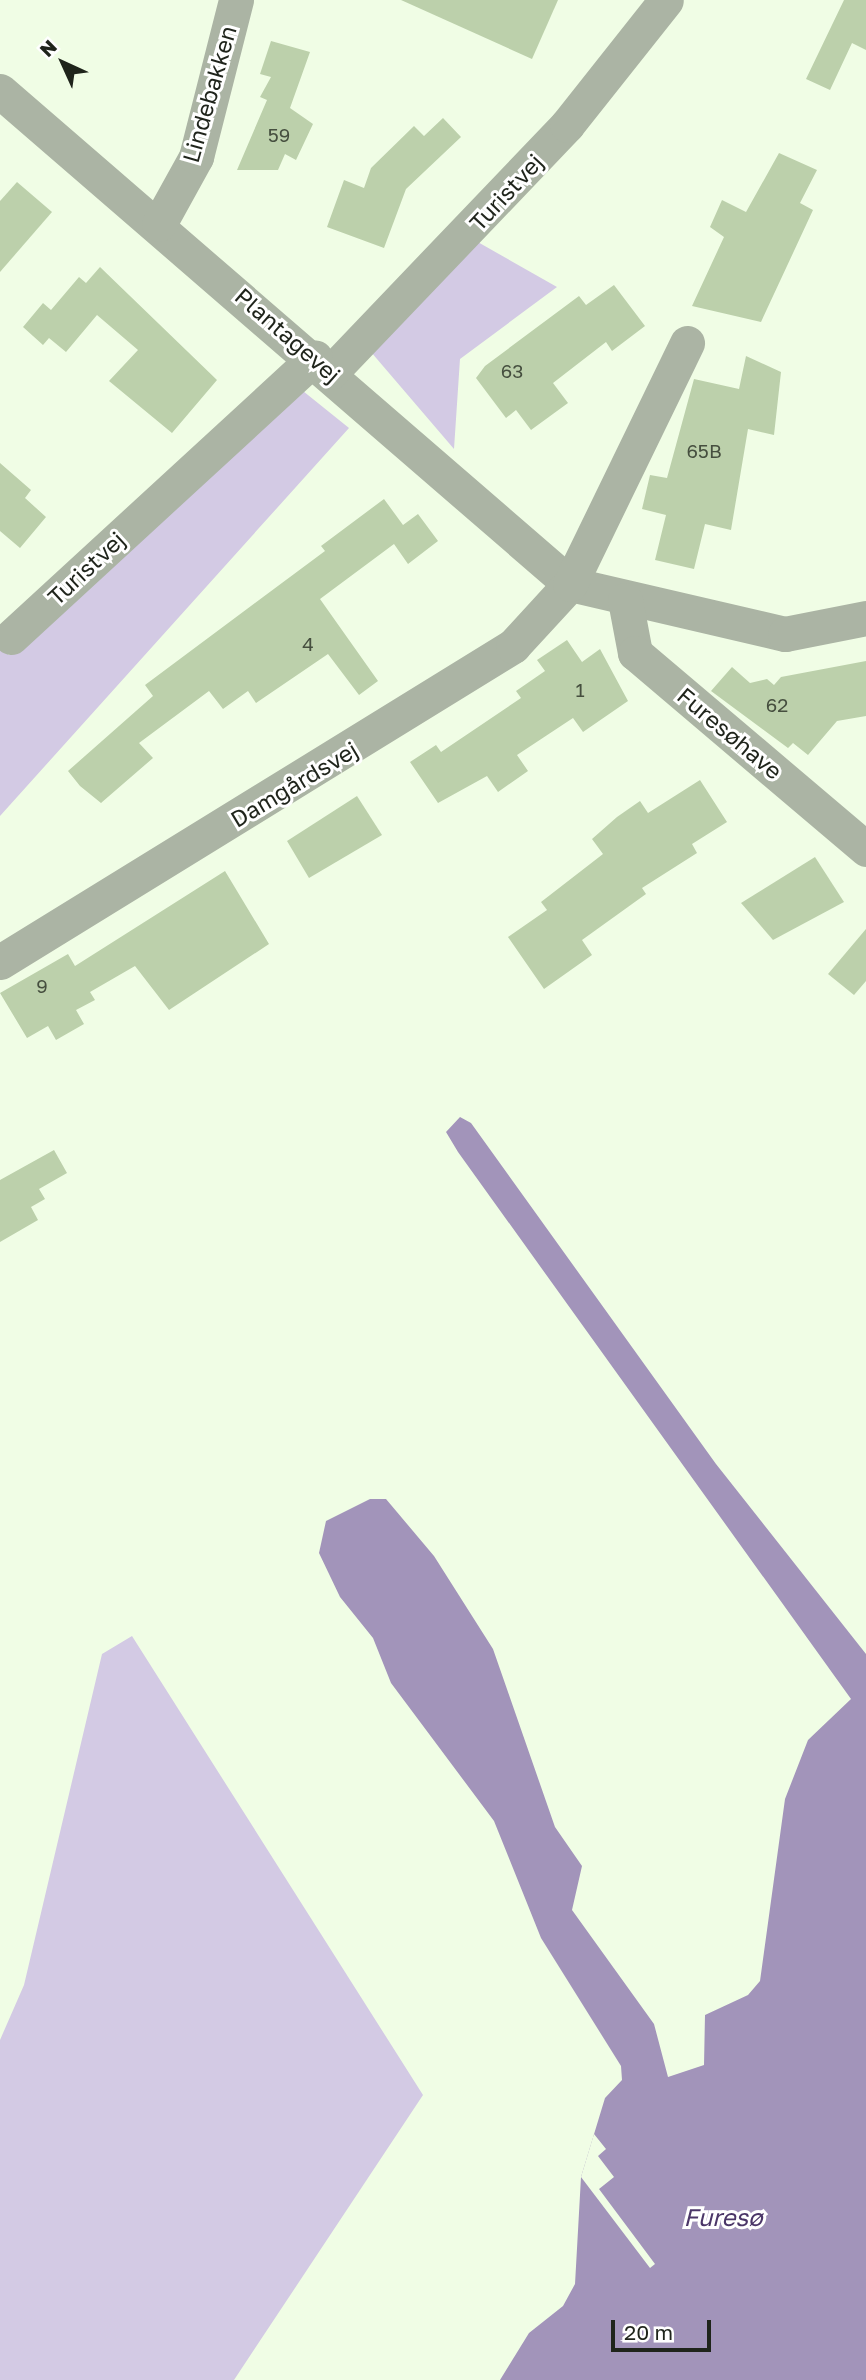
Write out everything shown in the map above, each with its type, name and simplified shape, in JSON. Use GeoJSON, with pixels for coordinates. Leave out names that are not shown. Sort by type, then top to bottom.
{"type":"FeatureCollection","features":[{"type":"Feature","properties":{"kind":"street","name":"Lindebakken"},"geometry":{"type":"LineString","coordinates":[[159,224],[196,156],[236,0]]}},
{"type":"Feature","properties":{"kind":"street","name":"Turistvej"},"geometry":{"type":"LineString","coordinates":[[11,637],[323,364],[567,125],[666,0]]}},
{"type":"Feature","properties":{"kind":"street","name":"Plantagevej"},"geometry":{"type":"LineString","coordinates":[[0,91],[323,364],[570,584],[625,600],[785,634],[866,618]]}},
{"type":"Feature","properties":{"kind":"street"},"geometry":{"type":"LineString","coordinates":[[570,584],[687,343]]}},
{"type":"Feature","properties":{"kind":"street","name":"Damgårdsvej"},"geometry":{"type":"LineString","coordinates":[[0,962],[513,646],[570,584]]}},
{"type":"Feature","properties":{"kind":"street","name":"Furesøhave"},"geometry":{"type":"LineString","coordinates":[[625,600],[635,653],[866,849]]}},
{"type":"Feature","properties":{"kind":"shaded area"},"geometry":{"type":"Polygon","coordinates":[[[476,241],[557,287],[460,359],[454,449],[371,352],[476,241]]]}},
{"type":"Feature","properties":{"kind":"shaded area"},"geometry":{"type":"Polygon","coordinates":[[[298,387],[349,428],[0,816],[0,648],[9,655],[298,387]]]}},
{"type":"Feature","properties":{"kind":"shaded area"},"geometry":{"type":"Polygon","coordinates":[[[132,1636],[423,2095],[234,2380],[0,2380],[0,2040],[24,1985],[102,1654],[132,1636]]]}},
{"type":"Feature","properties":{"kind":"water","name":"Furesø"},"geometry":{"type":"Polygon","coordinates":[[[460,1117],[471,1123],[716,1464],[866,1654],[866,2380],[500,2380],[529,2333],[563,2306],[575,2284],[581,2177],[605,2098],[622,2080],[621,2066],[541,1938],[494,1821],[391,1683],[373,1638],[340,1597],[319,1553],[326,1521],[370,1499],[386,1499],[434,1556],[493,1649],[555,1827],[582,1866],[572,1910],[654,2024],[668,2077],[704,2065],[705,2015],[748,1995],[760,1981],[785,1799],[808,1740],[851,1699],[458,1152],[446,1132],[460,1117]]]}},
{"type":"Feature","properties":{"kind":"pier"},"geometry":{"type":"Polygon","coordinates":[[[594,2134],[606,2149],[598,2156],[614,2177],[599,2189],[655,2264],[650,2268],[581,2177],[594,2134]]]}},
{"type":"Feature","properties":{"kind":"building"},"geometry":{"type":"Polygon","coordinates":[[[401,0],[558,0],[532,59],[401,0]]]}},
{"type":"Feature","properties":{"kind":"building"},"geometry":{"type":"Polygon","coordinates":[[[844,0],[866,0],[866,50],[852,43],[830,90],[806,79],[844,0]]]}},
{"type":"Feature","properties":{"kind":"building"},"geometry":{"type":"Polygon","coordinates":[[[271,41],[310,52],[290,108],[313,124],[296,160],[285,154],[278,170],[237,170],[267,100],[260,97],[271,77],[260,74],[271,41]]]}},
{"type":"Feature","properties":{"kind":"building"},"geometry":{"type":"Polygon","coordinates":[[[443,118],[461,137],[406,189],[384,248],[327,227],[344,180],[364,188],[371,168],[414,126],[424,136],[443,118]]]}},
{"type":"Feature","properties":{"kind":"building"},"geometry":{"type":"Polygon","coordinates":[[[779,153],[817,170],[800,203],[813,210],[761,322],[692,306],[724,237],[710,227],[722,200],[746,212],[779,153]]]}},
{"type":"Feature","properties":{"kind":"building"},"geometry":{"type":"Polygon","coordinates":[[[17,182],[52,212],[0,272],[0,201],[17,182]]]}},
{"type":"Feature","properties":{"kind":"building"},"geometry":{"type":"Polygon","coordinates":[[[100,267],[217,380],[172,433],[109,381],[138,350],[97,315],[66,352],[49,338],[43,345],[23,327],[43,303],[51,310],[79,277],[86,283],[100,267]]]}},
{"type":"Feature","properties":{"kind":"building"},"geometry":{"type":"Polygon","coordinates":[[[614,285],[645,326],[612,351],[606,342],[553,383],[568,403],[531,430],[516,410],[506,418],[476,378],[485,366],[579,296],[586,305],[614,285]]]}},
{"type":"Feature","properties":{"kind":"building"},"geometry":{"type":"Polygon","coordinates":[[[746,356],[781,372],[774,435],[748,429],[731,530],[705,524],[694,569],[655,560],[666,515],[642,509],[650,475],[667,478],[694,379],[739,389],[746,356]]]}},
{"type":"Feature","properties":{"kind":"building"},"geometry":{"type":"Polygon","coordinates":[[[0,463],[31,490],[25,498],[46,517],[20,548],[0,531],[0,463]]]}},
{"type":"Feature","properties":{"kind":"building"},"geometry":{"type":"Polygon","coordinates":[[[384,499],[403,525],[418,514],[438,541],[408,564],[394,544],[320,599],[378,681],[359,695],[328,654],[256,703],[248,691],[223,709],[209,691],[139,743],[153,758],[101,803],[80,786],[68,771],[153,696],[145,685],[325,551],[321,546],[384,499]]]}},
{"type":"Feature","properties":{"kind":"building"},"geometry":{"type":"Polygon","coordinates":[[[567,640],[582,662],[600,649],[628,701],[583,732],[573,718],[517,755],[528,771],[498,792],[487,776],[438,803],[410,762],[436,745],[441,752],[521,698],[516,691],[545,671],[537,660],[567,640]]]}},
{"type":"Feature","properties":{"kind":"building"},"geometry":{"type":"Polygon","coordinates":[[[866,661],[866,716],[837,721],[808,755],[793,743],[788,748],[711,691],[732,667],[750,683],[767,679],[774,685],[781,677],[866,661]]]}},
{"type":"Feature","properties":{"kind":"building"},"geometry":{"type":"Polygon","coordinates":[[[700,780],[727,822],[692,844],[697,853],[642,888],[646,894],[582,940],[592,955],[544,989],[508,937],[547,910],[541,902],[603,854],[592,839],[617,817],[640,801],[648,813],[700,780]]]}},
{"type":"Feature","properties":{"kind":"building"},"geometry":{"type":"Polygon","coordinates":[[[357,796],[382,835],[309,878],[287,841],[357,796]]]}},
{"type":"Feature","properties":{"kind":"building"},"geometry":{"type":"Polygon","coordinates":[[[815,857],[844,902],[773,940],[741,903],[815,857]]]}},
{"type":"Feature","properties":{"kind":"building"},"geometry":{"type":"Polygon","coordinates":[[[225,871],[269,944],[169,1010],[135,966],[90,992],[95,1000],[76,1010],[84,1024],[56,1040],[48,1026],[27,1038],[0,993],[68,954],[75,966],[225,871]]]}},
{"type":"Feature","properties":{"kind":"building"},"geometry":{"type":"Polygon","coordinates":[[[866,929],[866,981],[854,995],[828,974],[866,929]]]}},
{"type":"Feature","properties":{"kind":"building"},"geometry":{"type":"Polygon","coordinates":[[[54,1150],[67,1173],[39,1189],[45,1199],[31,1207],[38,1220],[0,1242],[0,1180],[54,1150]]]}}]}
